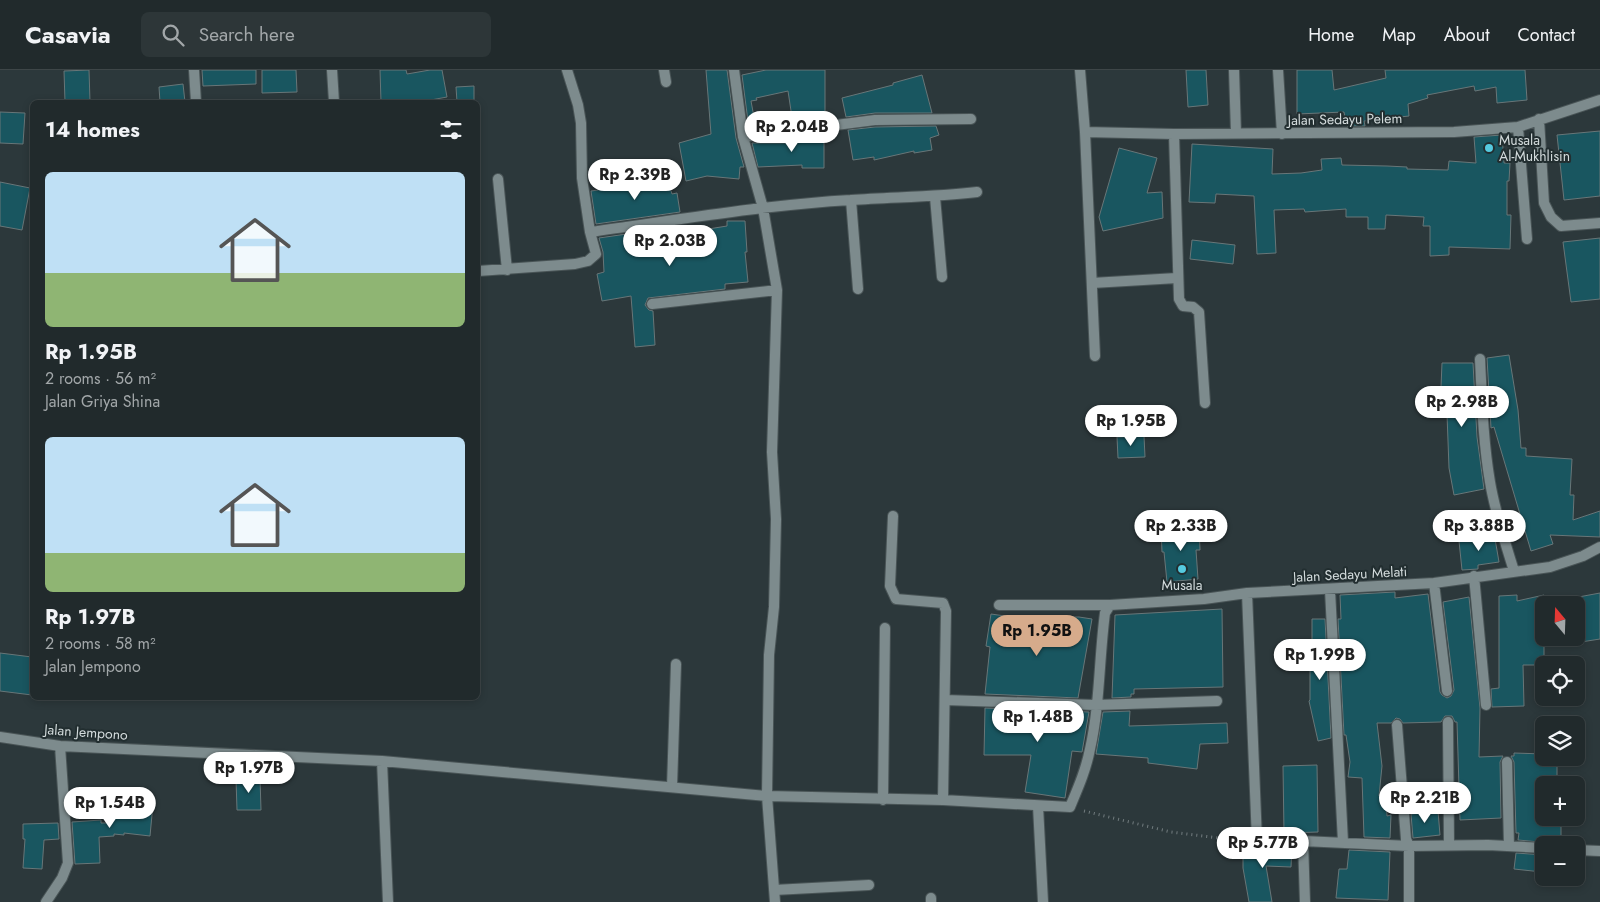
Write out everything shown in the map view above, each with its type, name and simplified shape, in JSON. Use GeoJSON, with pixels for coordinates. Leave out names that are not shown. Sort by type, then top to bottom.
{"type":"FeatureCollection","features":[{"type":"Feature","properties":{"kind":"street"},"geometry":{"type":"LineString","coordinates":[[194,70],[196,100]]}},
{"type":"Feature","properties":{"kind":"street"},"geometry":{"type":"LineString","coordinates":[[332,70],[334,100]]}},
{"type":"Feature","properties":{"kind":"street"},"geometry":{"type":"LineString","coordinates":[[480,271],[575,264],[588,261],[596,254],[590,232],[582,178],[581,123],[567,70]]}},
{"type":"Feature","properties":{"kind":"street"},"geometry":{"type":"LineString","coordinates":[[664,70],[666,82]]}},
{"type":"Feature","properties":{"kind":"street"},"geometry":{"type":"LineString","coordinates":[[734,70],[743,137],[763,208],[777,290],[772,452],[776,519],[774,608],[769,655],[767,796],[775,902]]}},
{"type":"Feature","properties":{"kind":"street"},"geometry":{"type":"LineString","coordinates":[[1080,70],[1085,132],[1095,356]]}},
{"type":"Feature","properties":{"kind":"street"},"geometry":{"type":"LineString","coordinates":[[1234,70],[1236,133]]}},
{"type":"Feature","properties":{"kind":"street"},"geometry":{"type":"LineString","coordinates":[[1278,70],[1282,134]]}},
{"type":"Feature","properties":{"kind":"street","name":"Jalan Sedayu Pelem"},"geometry":{"type":"LineString","coordinates":[[1085,132],[1174,134],[1454,132],[1518,127],[1600,100]]}},
{"type":"Feature","properties":{"kind":"street"},"geometry":{"type":"LineString","coordinates":[[743,137],[875,120],[971,119]]}},
{"type":"Feature","properties":{"kind":"street"},"geometry":{"type":"LineString","coordinates":[[1539,119],[1544,203],[1551,217],[1561,226],[1600,223]]}},
{"type":"Feature","properties":{"kind":"street"},"geometry":{"type":"LineString","coordinates":[[1518,127],[1526,239]]}},
{"type":"Feature","properties":{"kind":"street"},"geometry":{"type":"LineString","coordinates":[[1174,134],[1178,278],[1181,303],[1183,306],[1193,308],[1199,312],[1204,403]]}},
{"type":"Feature","properties":{"kind":"street"},"geometry":{"type":"LineString","coordinates":[[498,180],[507,270]]}},
{"type":"Feature","properties":{"kind":"street"},"geometry":{"type":"LineString","coordinates":[[590,232],[763,208],[851,200],[935,197],[977,192]]}},
{"type":"Feature","properties":{"kind":"street"},"geometry":{"type":"LineString","coordinates":[[935,197],[942,277]]}},
{"type":"Feature","properties":{"kind":"street"},"geometry":{"type":"LineString","coordinates":[[851,200],[858,289]]}},
{"type":"Feature","properties":{"kind":"street"},"geometry":{"type":"LineString","coordinates":[[1092,283],[1178,278]]}},
{"type":"Feature","properties":{"kind":"street"},"geometry":{"type":"LineString","coordinates":[[652,304],[777,290]]}},
{"type":"Feature","properties":{"kind":"street"},"geometry":{"type":"LineString","coordinates":[[1480,359],[1482,416],[1490,481],[1501,529],[1514,571]]}},
{"type":"Feature","properties":{"kind":"street"},"geometry":{"type":"LineString","coordinates":[[893,516],[890,586],[892,593],[896,599],[943,604],[946,610],[943,800]]}},
{"type":"Feature","properties":{"kind":"street","name":"Jalan Sedayu Melati"},"geometry":{"type":"LineString","coordinates":[[999,605],[1110,605],[1247,593],[1434,583],[1550,567],[1583,556],[1600,547]]}},
{"type":"Feature","properties":{"kind":"street"},"geometry":{"type":"LineString","coordinates":[[1474,576],[1486,705]]}},
{"type":"Feature","properties":{"kind":"street"},"geometry":{"type":"LineString","coordinates":[[1434,583],[1447,692]]}},
{"type":"Feature","properties":{"kind":"street"},"geometry":{"type":"LineString","coordinates":[[1330,590],[1343,842]]}},
{"type":"Feature","properties":{"kind":"street"},"geometry":{"type":"LineString","coordinates":[[1247,593],[1257,840]]}},
{"type":"Feature","properties":{"kind":"street"},"geometry":{"type":"LineString","coordinates":[[1070,807],[1083,775],[1090,750],[1105,613],[1110,605]]}},
{"type":"Feature","properties":{"kind":"street"},"geometry":{"type":"LineString","coordinates":[[883,800],[885,628]]}},
{"type":"Feature","properties":{"kind":"street"},"geometry":{"type":"LineString","coordinates":[[672,787],[676,664]]}},
{"type":"Feature","properties":{"kind":"street"},"geometry":{"type":"LineString","coordinates":[[945,700],[1096,705],[1217,701]]}},
{"type":"Feature","properties":{"kind":"street"},"geometry":{"type":"LineString","coordinates":[[1448,722],[1449,845]]}},
{"type":"Feature","properties":{"kind":"street"},"geometry":{"type":"LineString","coordinates":[[1397,725],[1406,839],[1409,846],[1409,902]]}},
{"type":"Feature","properties":{"kind":"street","name":"Jalan Jempono"},"geometry":{"type":"LineString","coordinates":[[0,738],[60,746],[382,761],[767,796],[943,800],[1070,807]]}},
{"type":"Feature","properties":{"kind":"street"},"geometry":{"type":"LineString","coordinates":[[46,902],[62,878],[68,862],[60,746]]}},
{"type":"Feature","properties":{"kind":"street"},"geometry":{"type":"LineString","coordinates":[[382,761],[388,902]]}},
{"type":"Feature","properties":{"kind":"street"},"geometry":{"type":"LineString","coordinates":[[1507,762],[1509,846]]}},
{"type":"Feature","properties":{"kind":"street"},"geometry":{"type":"LineString","coordinates":[[1038,806],[1043,902]]}},
{"type":"Feature","properties":{"kind":"street"},"geometry":{"type":"LineString","coordinates":[[1305,902],[1302,840],[1409,846],[1535,847]]}},
{"type":"Feature","properties":{"kind":"street"},"geometry":{"type":"LineString","coordinates":[[1585,850],[1600,851]]}},
{"type":"Feature","properties":{"kind":"street"},"geometry":{"type":"LineString","coordinates":[[774,890],[868,885]]}},
{"type":"Feature","properties":{"kind":"path"},"geometry":{"type":"LineString","coordinates":[[1070,807],[1170,832],[1249,842],[1257,840],[1302,840]]}},
{"type":"Feature","properties":{"kind":"building"},"geometry":{"type":"Polygon","coordinates":[[[89,70],[90,100],[65,100],[64,71],[89,70]]]}},
{"type":"Feature","properties":{"kind":"building"},"geometry":{"type":"Polygon","coordinates":[[[202,70],[256,70],[256,84],[203,86],[202,70]]]}},
{"type":"Feature","properties":{"kind":"building"},"geometry":{"type":"Polygon","coordinates":[[[262,70],[296,70],[297,92],[262,93],[262,70]]]}},
{"type":"Feature","properties":{"kind":"building"},"geometry":{"type":"Polygon","coordinates":[[[380,70],[406,70],[407,74],[442,70],[447,97],[431,100],[381,100],[380,70]]]}},
{"type":"Feature","properties":{"kind":"building"},"geometry":{"type":"Polygon","coordinates":[[[706,70],[727,70],[736,138],[744,167],[740,167],[739,179],[707,176],[686,181],[679,143],[711,134],[706,70]]]}},
{"type":"Feature","properties":{"kind":"building"},"geometry":{"type":"Polygon","coordinates":[[[766,70],[825,70],[825,120],[793,124],[788,91],[756,98],[757,100],[751,101],[756,128],[749,129],[742,75],[766,70]]]}},
{"type":"Feature","properties":{"kind":"building"},"geometry":{"type":"Polygon","coordinates":[[[1186,70],[1206,70],[1208,105],[1188,107],[1186,70]]]}},
{"type":"Feature","properties":{"kind":"building"},"geometry":{"type":"Polygon","coordinates":[[[1297,70],[1332,70],[1334,90],[1386,78],[1385,70],[1525,70],[1527,100],[1497,103],[1496,87],[1475,91],[1474,86],[1427,95],[1428,98],[1408,104],[1409,116],[1364,121],[1365,126],[1347,126],[1344,112],[1297,114],[1297,70]]]}},
{"type":"Feature","properties":{"kind":"building"},"geometry":{"type":"Polygon","coordinates":[[[922,75],[932,113],[875,113],[846,117],[842,98],[893,85],[893,83],[922,75]]]}},
{"type":"Feature","properties":{"kind":"building"},"geometry":{"type":"Polygon","coordinates":[[[183,84],[185,100],[160,100],[159,87],[183,84]]]}},
{"type":"Feature","properties":{"kind":"building"},"geometry":{"type":"Polygon","coordinates":[[[474,86],[474,100],[457,100],[456,87],[474,86]]]}},
{"type":"Feature","properties":{"kind":"building"},"geometry":{"type":"Polygon","coordinates":[[[0,112],[25,113],[23,144],[0,143],[0,112]]]}},
{"type":"Feature","properties":{"kind":"building"},"geometry":{"type":"Polygon","coordinates":[[[936,126],[939,135],[930,138],[932,150],[914,153],[914,151],[874,160],[874,157],[853,160],[848,130],[875,127],[936,126]]]}},
{"type":"Feature","properties":{"kind":"building"},"geometry":{"type":"Polygon","coordinates":[[[1600,131],[1600,196],[1564,200],[1557,135],[1600,131]]]}},
{"type":"Feature","properties":{"kind":"building"},"geometry":{"type":"Polygon","coordinates":[[[824,133],[824,168],[802,168],[802,165],[758,167],[752,143],[796,143],[795,137],[824,133]]]}},
{"type":"Feature","properties":{"kind":"building"},"geometry":{"type":"Polygon","coordinates":[[[1502,135],[1504,163],[1510,163],[1509,181],[1507,181],[1507,215],[1511,215],[1510,249],[1449,247],[1449,255],[1430,256],[1430,226],[1423,226],[1424,217],[1386,215],[1385,229],[1368,229],[1368,217],[1346,217],[1346,209],[1305,212],[1304,209],[1274,210],[1276,253],[1257,254],[1254,196],[1216,194],[1215,203],[1189,202],[1192,144],[1273,149],[1272,174],[1322,170],[1321,159],[1341,158],[1342,165],[1448,170],[1449,161],[1476,163],[1474,137],[1502,135]]]}},
{"type":"Feature","properties":{"kind":"building"},"geometry":{"type":"Polygon","coordinates":[[[1119,148],[1157,158],[1147,193],[1162,192],[1163,218],[1103,231],[1099,217],[1119,148]]]}},
{"type":"Feature","properties":{"kind":"building"},"geometry":{"type":"Polygon","coordinates":[[[666,174],[672,194],[677,193],[680,212],[596,224],[591,191],[650,183],[649,177],[666,174]]]}},
{"type":"Feature","properties":{"kind":"building"},"geometry":{"type":"Polygon","coordinates":[[[0,182],[30,188],[22,230],[0,226],[0,182]]]}},
{"type":"Feature","properties":{"kind":"building"},"geometry":{"type":"Polygon","coordinates":[[[727,221],[745,221],[747,252],[745,252],[748,282],[725,284],[725,289],[648,298],[645,305],[649,310],[653,311],[655,345],[635,347],[631,296],[602,301],[597,274],[604,272],[603,252],[599,238],[682,226],[683,231],[696,231],[727,226],[727,221]]]}},
{"type":"Feature","properties":{"kind":"building"},"geometry":{"type":"Polygon","coordinates":[[[1600,238],[1600,299],[1571,302],[1563,242],[1600,238]]]}},
{"type":"Feature","properties":{"kind":"building"},"geometry":{"type":"Polygon","coordinates":[[[1192,240],[1235,245],[1233,264],[1190,259],[1192,240]]]}},
{"type":"Feature","properties":{"kind":"building"},"geometry":{"type":"Polygon","coordinates":[[[1509,355],[1518,410],[1521,448],[1526,448],[1526,456],[1572,459],[1570,495],[1574,495],[1573,520],[1600,511],[1600,537],[1550,535],[1553,544],[1531,551],[1494,427],[1491,428],[1487,358],[1509,355]]]}},
{"type":"Feature","properties":{"kind":"building"},"geometry":{"type":"Polygon","coordinates":[[[1442,363],[1473,363],[1477,437],[1484,489],[1454,495],[1449,468],[1446,387],[1441,387],[1442,363]]]}},
{"type":"Feature","properties":{"kind":"building"},"geometry":{"type":"Polygon","coordinates":[[[1144,436],[1145,457],[1118,458],[1117,437],[1144,436]]]}},
{"type":"Feature","properties":{"kind":"building"},"geometry":{"type":"Polygon","coordinates":[[[1199,525],[1200,550],[1196,550],[1198,579],[1167,582],[1164,552],[1162,552],[1161,528],[1199,525]]]}},
{"type":"Feature","properties":{"kind":"building"},"geometry":{"type":"Polygon","coordinates":[[[1494,533],[1499,562],[1478,565],[1478,569],[1462,570],[1459,541],[1478,539],[1478,535],[1494,533]]]}},
{"type":"Feature","properties":{"kind":"building"},"geometry":{"type":"Polygon","coordinates":[[[1395,592],[1395,598],[1428,594],[1440,692],[1447,698],[1451,696],[1454,690],[1443,602],[1469,597],[1480,708],[1479,757],[1503,756],[1500,762],[1501,818],[1460,820],[1457,722],[1455,722],[1452,716],[1445,716],[1441,722],[1403,723],[1400,719],[1396,718],[1391,723],[1377,723],[1382,766],[1379,796],[1386,796],[1387,816],[1391,815],[1390,838],[1364,837],[1362,778],[1348,777],[1350,762],[1346,735],[1344,735],[1338,619],[1341,619],[1340,595],[1395,592]]]}},
{"type":"Feature","properties":{"kind":"building"},"geometry":{"type":"Polygon","coordinates":[[[1600,593],[1600,639],[1585,641],[1584,596],[1600,593]]]}},
{"type":"Feature","properties":{"kind":"building"},"geometry":{"type":"Polygon","coordinates":[[[1517,595],[1517,601],[1535,597],[1535,646],[1544,646],[1544,656],[1535,656],[1535,665],[1523,665],[1524,706],[1492,707],[1491,689],[1499,688],[1499,596],[1517,595]]]}},
{"type":"Feature","properties":{"kind":"building"},"geometry":{"type":"Polygon","coordinates":[[[1222,609],[1223,687],[1134,689],[1134,694],[1131,694],[1131,697],[1112,698],[1115,615],[1222,609]]]}},
{"type":"Feature","properties":{"kind":"building"},"geometry":{"type":"Polygon","coordinates":[[[991,614],[1061,624],[1062,617],[1092,619],[1078,698],[985,694],[990,647],[986,646],[991,614]]]}},
{"type":"Feature","properties":{"kind":"building"},"geometry":{"type":"Polygon","coordinates":[[[1312,619],[1325,619],[1331,738],[1318,741],[1309,701],[1310,661],[1312,661],[1312,619]]]}},
{"type":"Feature","properties":{"kind":"building"},"geometry":{"type":"Polygon","coordinates":[[[0,653],[30,657],[30,695],[0,691],[0,653]]]}},
{"type":"Feature","properties":{"kind":"building"},"geometry":{"type":"Polygon","coordinates":[[[985,708],[1089,712],[1082,752],[1072,751],[1065,798],[1025,792],[1031,755],[984,755],[985,708]]]}},
{"type":"Feature","properties":{"kind":"building"},"geometry":{"type":"Polygon","coordinates":[[[1130,711],[1129,726],[1227,723],[1228,743],[1200,744],[1197,769],[1148,763],[1148,758],[1096,754],[1103,712],[1130,711]]]}},
{"type":"Feature","properties":{"kind":"building"},"geometry":{"type":"Polygon","coordinates":[[[1514,753],[1535,754],[1535,766],[1557,766],[1557,776],[1535,776],[1535,826],[1561,826],[1561,836],[1535,836],[1535,842],[1518,840],[1519,833],[1516,833],[1514,762],[1511,756],[1514,756],[1514,753]]]}},
{"type":"Feature","properties":{"kind":"building"},"geometry":{"type":"Polygon","coordinates":[[[1317,765],[1318,832],[1284,833],[1283,766],[1317,765]]]}},
{"type":"Feature","properties":{"kind":"building"},"geometry":{"type":"Polygon","coordinates":[[[260,778],[261,810],[237,810],[236,779],[260,778]]]}},
{"type":"Feature","properties":{"kind":"building"},"geometry":{"type":"Polygon","coordinates":[[[132,802],[153,804],[150,836],[124,833],[124,835],[114,834],[114,836],[99,837],[100,863],[75,864],[72,822],[101,820],[101,823],[106,823],[107,805],[132,806],[132,802]]]}},
{"type":"Feature","properties":{"kind":"building"},"geometry":{"type":"Polygon","coordinates":[[[1438,811],[1440,835],[1413,838],[1411,814],[1438,811]]]}},
{"type":"Feature","properties":{"kind":"building"},"geometry":{"type":"Polygon","coordinates":[[[58,823],[59,839],[44,840],[42,869],[23,868],[25,839],[23,839],[23,824],[58,823]]]}},
{"type":"Feature","properties":{"kind":"building"},"geometry":{"type":"Polygon","coordinates":[[[1243,845],[1252,845],[1257,848],[1262,846],[1292,846],[1291,867],[1266,866],[1272,902],[1249,902],[1243,868],[1243,845]]]}},
{"type":"Feature","properties":{"kind":"building"},"geometry":{"type":"Polygon","coordinates":[[[1349,850],[1390,852],[1388,900],[1336,898],[1339,869],[1347,869],[1349,850]]]}},
{"type":"Feature","properties":{"kind":"building"},"geometry":{"type":"Polygon","coordinates":[[[1516,853],[1535,854],[1535,871],[1514,869],[1516,853]]]}},
{"type":"Feature","properties":{"kind":"place","name":"Musala Al-Mukhlisin"},"geometry":{"type":"Point","coordinates":[1489,148]}},
{"type":"Feature","properties":{"kind":"place","name":"Musala"},"geometry":{"type":"Point","coordinates":[1182,569]}}]}
